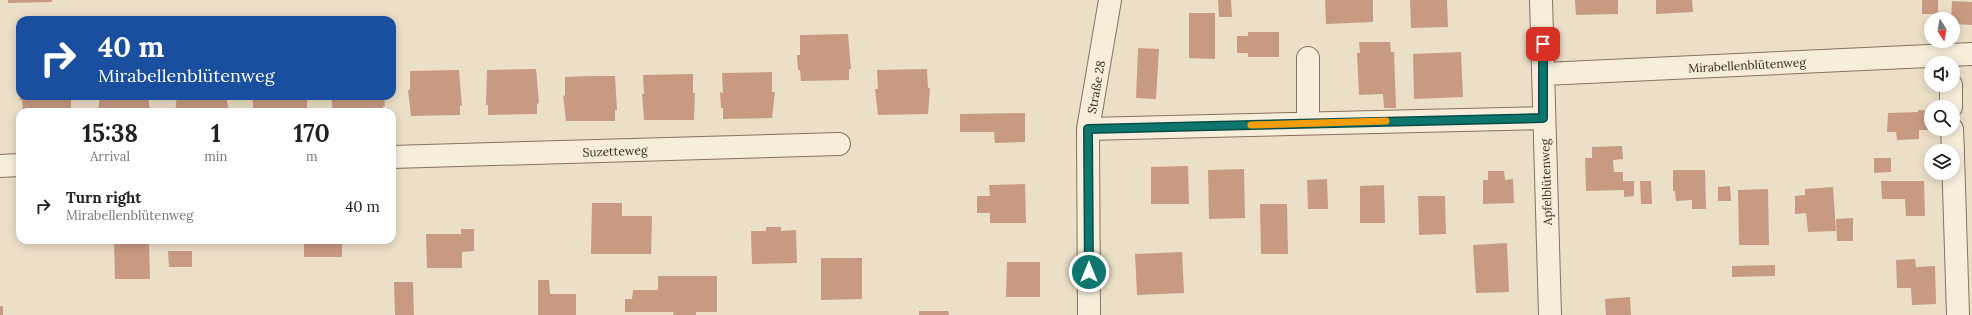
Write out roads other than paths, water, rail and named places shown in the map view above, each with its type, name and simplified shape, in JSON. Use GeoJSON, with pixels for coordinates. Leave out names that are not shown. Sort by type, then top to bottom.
{"type":"FeatureCollection","features":[{"type":"Feature","properties":{"kind":"street","name":"Apfelblütenweg"},"geometry":{"type":"LineString","coordinates":[[1541,0],[1544,74],[1543,118],[1550,315]]}},
{"type":"Feature","properties":{"kind":"street","name":"Straße 28"},"geometry":{"type":"LineString","coordinates":[[1088,315],[1088,129],[1110,1]]}},
{"type":"Feature","properties":{"kind":"street","name":"Mirabellenblütenweg"},"geometry":{"type":"LineString","coordinates":[[1960,57],[1972,54]]}},
{"type":"Feature","properties":{"kind":"street"},"geometry":{"type":"LineString","coordinates":[[1308,58],[1308,123]]}},
{"type":"Feature","properties":{"kind":"street","name":"Mirabellenblütenweg"},"geometry":{"type":"LineString","coordinates":[[1544,74],[1924,60]]}},
{"type":"Feature","properties":{"kind":"street"},"geometry":{"type":"LineString","coordinates":[[1088,129],[1543,118]]}},
{"type":"Feature","properties":{"kind":"street","name":"Suzetteweg"},"geometry":{"type":"LineString","coordinates":[[396,157],[839,144]]}},
{"type":"Feature","properties":{"kind":"street"},"geometry":{"type":"LineString","coordinates":[[0,166],[16,165]]}},
{"type":"Feature","properties":{"kind":"street"},"geometry":{"type":"LineString","coordinates":[[1954,180],[1958,315]]}}]}
